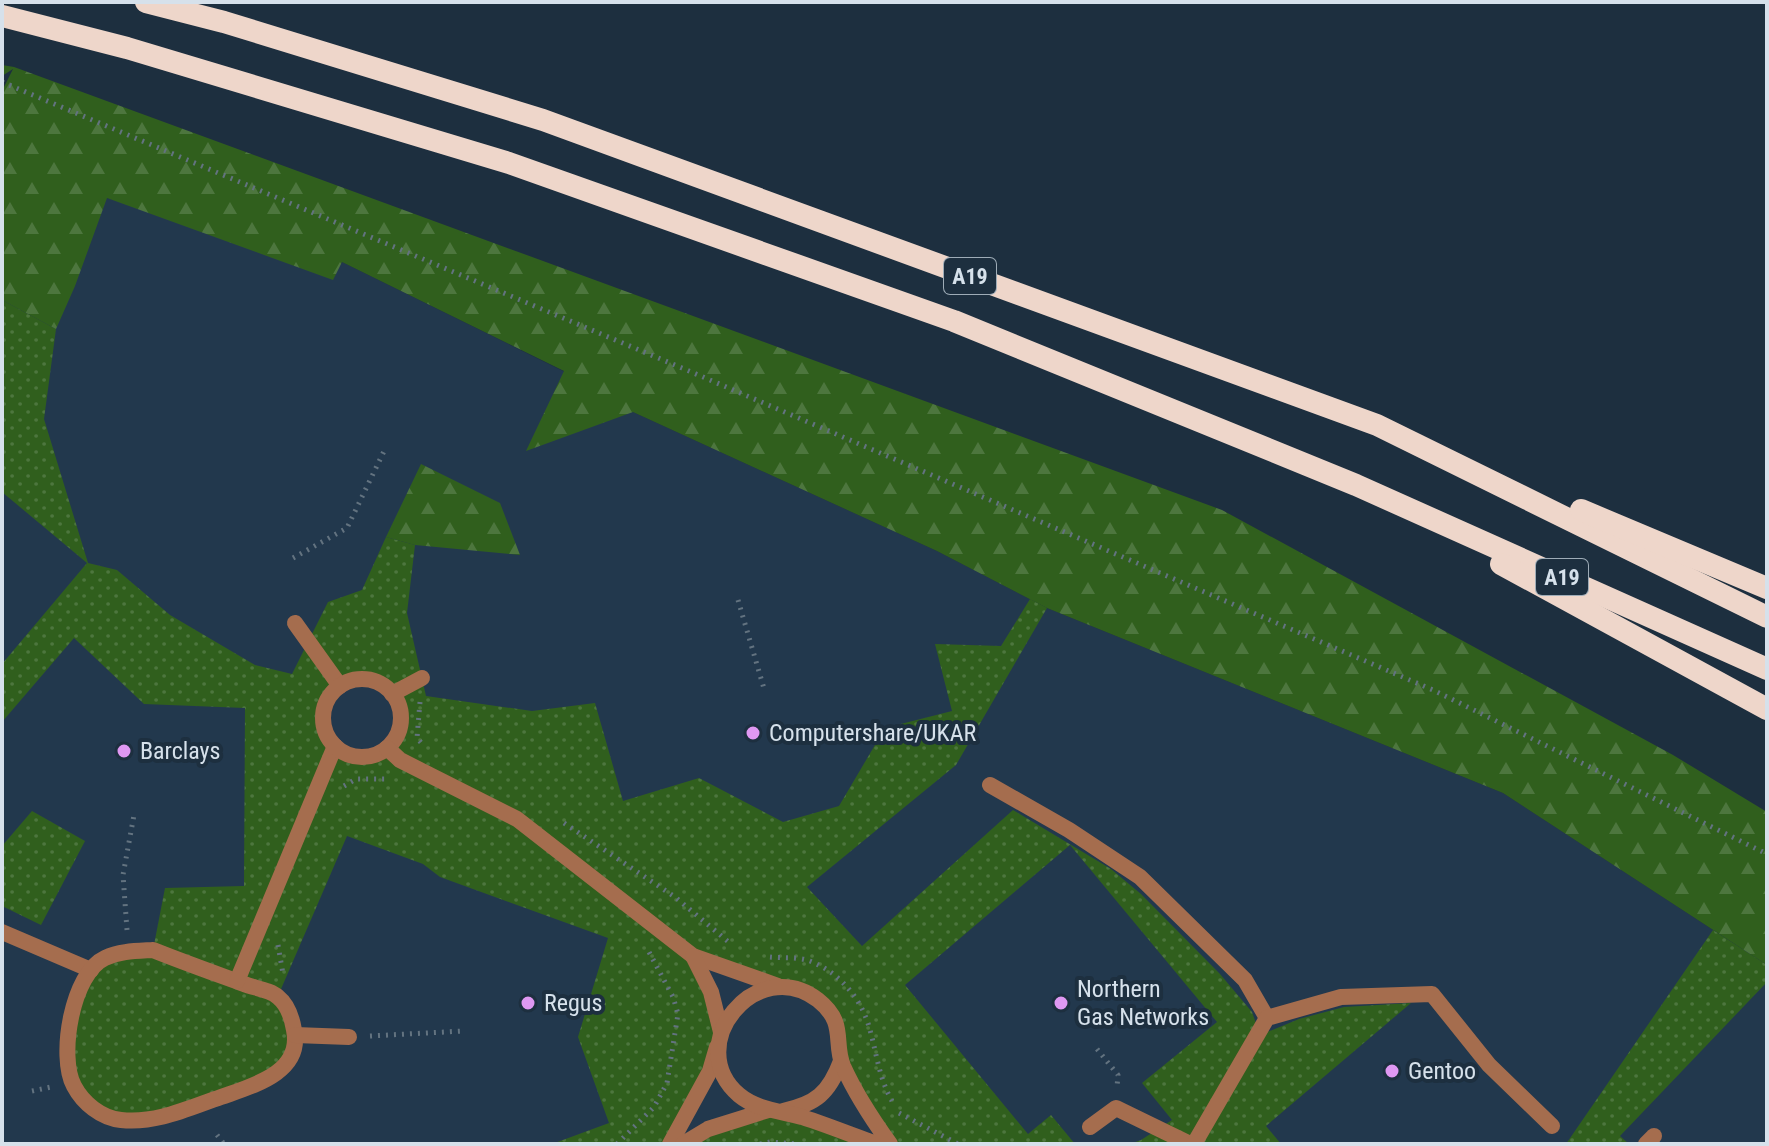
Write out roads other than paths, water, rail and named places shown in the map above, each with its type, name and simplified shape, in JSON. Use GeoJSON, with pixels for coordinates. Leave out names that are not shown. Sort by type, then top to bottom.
{"type":"FeatureCollection","features":[{"type":"Feature","properties":{"kind":"highway","name":"A19"},"geometry":{"type":"LineString","coordinates":[[146,2],[224,22],[543,120],[1377,425],[1767,617]]}},
{"type":"Feature","properties":{"kind":"highway","name":"A19"},"geometry":{"type":"LineString","coordinates":[[2,16],[127,48],[509,163],[954,321],[1356,485],[1767,669]]}},
{"type":"Feature","properties":{"kind":"highway"},"geometry":{"type":"LineString","coordinates":[[1377,425],[1767,588]]}},
{"type":"Feature","properties":{"kind":"highway"},"geometry":{"type":"LineString","coordinates":[[1356,485],[1767,709]]}},
{"type":"Feature","properties":{"kind":"street"},"geometry":{"type":"LineString","coordinates":[[295,623],[340,686]]}},
{"type":"Feature","properties":{"kind":"street"},"geometry":{"type":"LineString","coordinates":[[356,680],[370,680],[383,685],[392,694],[401,717],[399,730],[387,748],[372,756],[358,757],[335,746],[324,730],[323,713],[328,700],[340,686],[356,680]]}},
{"type":"Feature","properties":{"kind":"street"},"geometry":{"type":"LineString","coordinates":[[392,694],[417,681]]}},
{"type":"Feature","properties":{"kind":"street"},"geometry":{"type":"LineString","coordinates":[[237,981],[335,746]]}},
{"type":"Feature","properties":{"kind":"street"},"geometry":{"type":"LineString","coordinates":[[387,748],[400,760],[517,819],[693,956],[783,988],[801,991],[818,1000],[831,1014],[840,1032],[841,1061],[834,1081],[820,1097],[804,1106],[708,1129],[683,1144]]}},
{"type":"Feature","properties":{"kind":"street"},"geometry":{"type":"LineString","coordinates":[[990,785],[1069,830],[1140,877],[1245,980],[1267,1018]]}},
{"type":"Feature","properties":{"kind":"street"},"geometry":{"type":"LineString","coordinates":[[2,932],[91,970]]}},
{"type":"Feature","properties":{"kind":"street"},"geometry":{"type":"LineString","coordinates":[[153,950],[277,996],[291,1015],[295,1035],[292,1053],[284,1067],[261,1084],[160,1119],[120,1120],[90,1108],[72,1084],[68,1051],[70,1014],[82,979],[91,970],[102,958],[129,951],[153,950]]}},
{"type":"Feature","properties":{"kind":"street"},"geometry":{"type":"LineString","coordinates":[[693,956],[711,992],[724,1074],[738,1094],[758,1107],[876,1144]]}},
{"type":"Feature","properties":{"kind":"street"},"geometry":{"type":"LineString","coordinates":[[670,1144],[710,1071],[731,1013],[746,998],[764,990],[783,988]]}},
{"type":"Feature","properties":{"kind":"street"},"geometry":{"type":"LineString","coordinates":[[1090,1127],[1116,1108],[1192,1144],[1267,1018],[1341,997],[1432,994],[1489,1065],[1552,1126]]}},
{"type":"Feature","properties":{"kind":"street"},"geometry":{"type":"LineString","coordinates":[[295,1035],[349,1037]]}},
{"type":"Feature","properties":{"kind":"street"},"geometry":{"type":"LineString","coordinates":[[841,1061],[860,1102],[890,1144]]}},
{"type":"Feature","properties":{"kind":"place","name":"Computershare/UKAR"},"geometry":{"type":"Point","coordinates":[753,733]}},
{"type":"Feature","properties":{"kind":"place","name":"Barclays"},"geometry":{"type":"Point","coordinates":[124,751]}},
{"type":"Feature","properties":{"kind":"place","name":"Regus"},"geometry":{"type":"Point","coordinates":[528,1003]}},
{"type":"Feature","properties":{"kind":"place","name":"Northern Gas Networks"},"geometry":{"type":"Point","coordinates":[1061,1003]}},
{"type":"Feature","properties":{"kind":"place","name":"Gentoo"},"geometry":{"type":"Point","coordinates":[1392,1071]}}]}
